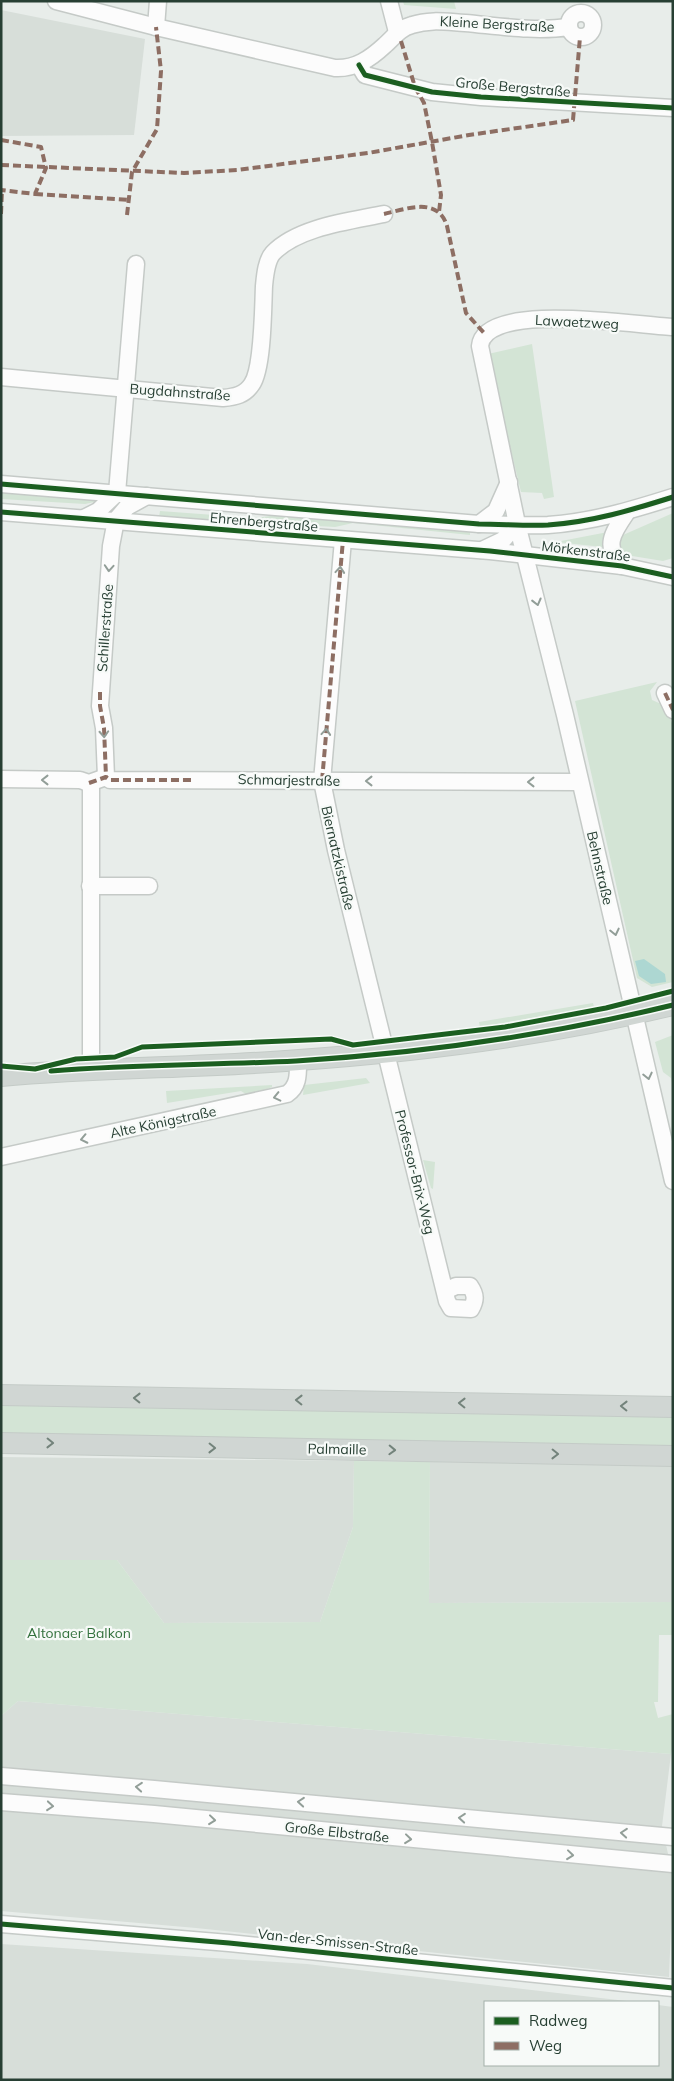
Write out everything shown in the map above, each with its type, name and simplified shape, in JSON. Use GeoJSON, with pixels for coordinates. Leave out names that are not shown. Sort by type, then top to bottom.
{"type":"FeatureCollection","features":[{"type":"Feature","properties":{"kind":"main road"},"geometry":{"type":"LineString","coordinates":[[1,1076],[91,1068],[298,1060],[385,1053],[515,1037],[596,1023],[673,1005]]}},
{"type":"Feature","properties":{"kind":"main road"},"geometry":{"type":"LineString","coordinates":[[1,1066],[58,1070]]}},
{"type":"Feature","properties":{"kind":"main road"},"geometry":{"type":"LineString","coordinates":[[1,1396],[673,1407]]}},
{"type":"Feature","properties":{"kind":"main road","name":"Palmaille"},"geometry":{"type":"LineString","coordinates":[[1,1443],[673,1456]]}},
{"type":"Feature","properties":{"kind":"street"},"geometry":{"type":"LineString","coordinates":[[56,1],[156,27],[335,68],[352,68],[359,65],[384,46],[397,32],[389,1]]}},
{"type":"Feature","properties":{"kind":"street"},"geometry":{"type":"LineString","coordinates":[[156,27],[158,1]]}},
{"type":"Feature","properties":{"kind":"street","name":"Kleine Bergstraße"},"geometry":{"type":"LineString","coordinates":[[397,32],[410,25],[431,20],[544,29],[568,27],[573,15],[581,7]]}},
{"type":"Feature","properties":{"kind":"street","name":"Große Bergstraße"},"geometry":{"type":"LineString","coordinates":[[359,65],[365,75],[432,92],[673,108]]}},
{"type":"Feature","properties":{"kind":"street","name":"Bugdahnstraße"},"geometry":{"type":"LineString","coordinates":[[1,377],[223,398],[243,394],[252,385],[258,373],[265,275],[272,254],[293,239],[323,227],[384,214]]}},
{"type":"Feature","properties":{"kind":"street"},"geometry":{"type":"LineString","coordinates":[[84,518],[102,508],[117,494],[136,264]]}},
{"type":"Feature","properties":{"kind":"street","name":"Lawaetzweg"},"geometry":{"type":"LineString","coordinates":[[484,333],[522,321],[545,318],[673,327]]}},
{"type":"Feature","properties":{"kind":"street","name":"Behnstraße"},"geometry":{"type":"LineString","coordinates":[[484,333],[480,341],[480,354],[518,524],[673,1181]]}},
{"type":"Feature","properties":{"kind":"street"},"geometry":{"type":"LineString","coordinates":[[478,524],[496,511],[509,482]]}},
{"type":"Feature","properties":{"kind":"street","name":"Ehrenbergstraße"},"geometry":{"type":"LineString","coordinates":[[1,484],[478,524],[518,524]]}},
{"type":"Feature","properties":{"kind":"street"},"geometry":{"type":"LineString","coordinates":[[116,520],[127,507],[147,496]]}},
{"type":"Feature","properties":{"kind":"street"},"geometry":{"type":"LineString","coordinates":[[518,524],[565,523],[627,512],[673,497]]}},
{"type":"Feature","properties":{"kind":"street","name":"Ehrenbergstraße"},"geometry":{"type":"LineString","coordinates":[[1,512],[526,555]]}},
{"type":"Feature","properties":{"kind":"street"},"geometry":{"type":"LineString","coordinates":[[622,566],[614,554],[611,540],[615,529],[627,512]]}},
{"type":"Feature","properties":{"kind":"street","name":"Schillerstraße"},"geometry":{"type":"LineString","coordinates":[[106,777],[104,728],[100,699],[110,546],[116,520]]}},
{"type":"Feature","properties":{"kind":"street","name":"Ehrenbergstraße"},"geometry":{"type":"LineString","coordinates":[[480,550],[503,540],[518,524]]}},
{"type":"Feature","properties":{"kind":"street","name":"Biernatzkistraße"},"geometry":{"type":"LineString","coordinates":[[343,540],[322,781],[336,850],[385,1053]]}},
{"type":"Feature","properties":{"kind":"street","name":"Mörkenstraße"},"geometry":{"type":"LineString","coordinates":[[526,555],[622,566],[671,575]]}},
{"type":"Feature","properties":{"kind":"street"},"geometry":{"type":"LineString","coordinates":[[665,693],[673,710]]}},
{"type":"Feature","properties":{"kind":"street","name":"Schmarjestraße"},"geometry":{"type":"LineString","coordinates":[[1,779],[80,780],[89,783],[106,777],[110,780],[580,782]]}},
{"type":"Feature","properties":{"kind":"street"},"geometry":{"type":"LineString","coordinates":[[89,783],[92,789],[90,886],[91,1068]]}},
{"type":"Feature","properties":{"kind":"street"},"geometry":{"type":"LineString","coordinates":[[90,886],[149,886]]}},
{"type":"Feature","properties":{"kind":"street","name":"Professor-Brix-Weg"},"geometry":{"type":"LineString","coordinates":[[385,1053],[445,1291]]}},
{"type":"Feature","properties":{"kind":"street","name":"Alte Königstraße"},"geometry":{"type":"LineString","coordinates":[[1,1157],[287,1094],[293,1090],[298,1079],[298,1060]]}},
{"type":"Feature","properties":{"kind":"street","name":"Große Elbstraße"},"geometry":{"type":"LineString","coordinates":[[1,1776],[172,1790],[673,1838]]}},
{"type":"Feature","properties":{"kind":"street","name":"Große Elbstraße"},"geometry":{"type":"LineString","coordinates":[[1,1802],[154,1814],[673,1864]]}},
{"type":"Feature","properties":{"kind":"street","name":"Van-der-Smissen-Straße"},"geometry":{"type":"LineString","coordinates":[[1,1924],[228,1942],[673,1988]]}},
{"type":"Feature","properties":{"kind":"shaded area"},"geometry":{"type":"Polygon","coordinates":[[[1,10],[145,39],[134,135],[1,136],[1,10]]]}},
{"type":"Feature","properties":{"kind":"shaded area"},"geometry":{"type":"Polygon","coordinates":[[[1,1457],[354,1461],[353,1527],[320,1622],[164,1623],[117,1560],[1,1560],[1,1457]]]}},
{"type":"Feature","properties":{"kind":"shaded area"},"geometry":{"type":"Polygon","coordinates":[[[430,1462],[673,1465],[673,1602],[429,1603],[430,1462]]]}},
{"type":"Feature","properties":{"kind":"shaded area"},"geometry":{"type":"Polygon","coordinates":[[[18,1701],[671,1754],[662,1826],[673,1877],[669,1977],[196,1928],[1,1911],[1,1716],[18,1701]]]}},
{"type":"Feature","properties":{"kind":"shaded area"},"geometry":{"type":"Polygon","coordinates":[[[1,1944],[307,1964],[626,2001],[484,2001],[484,2066],[659,2066],[659,2005],[673,2007],[673,2080],[1,2080],[1,1944]]]}},
{"type":"Feature","properties":{"kind":"green space"},"geometry":{"type":"Polygon","coordinates":[[[403,1],[454,1],[456,9],[404,5],[403,1]]]}},
{"type":"Feature","properties":{"kind":"green space"},"geometry":{"type":"Polygon","coordinates":[[[532,344],[554,497],[544,499],[542,493],[521,492],[488,354],[532,344]]]}},
{"type":"Feature","properties":{"kind":"green space"},"geometry":{"type":"Polygon","coordinates":[[[1,492],[98,499],[99,501],[85,504],[1,499],[1,492]]]}},
{"type":"Feature","properties":{"kind":"green space"},"geometry":{"type":"Polygon","coordinates":[[[160,511],[255,518],[285,514],[470,529],[470,535],[353,523],[335,527],[159,517],[160,511]]]}},
{"type":"Feature","properties":{"kind":"green space"},"geometry":{"type":"Polygon","coordinates":[[[673,513],[673,558],[663,561],[626,555],[618,545],[623,535],[673,513]]]}},
{"type":"Feature","properties":{"kind":"green space"},"geometry":{"type":"Polygon","coordinates":[[[608,532],[603,539],[602,547],[556,542],[608,532]]]}},
{"type":"Feature","properties":{"kind":"green space"},"geometry":{"type":"Polygon","coordinates":[[[657,682],[650,691],[652,700],[666,706],[673,726],[673,982],[652,987],[637,978],[575,701],[657,682]]]}},
{"type":"Feature","properties":{"kind":"green space"},"geometry":{"type":"Polygon","coordinates":[[[593,1003],[594,1007],[480,1027],[479,1022],[593,1003]]]}},
{"type":"Feature","properties":{"kind":"green space"},"geometry":{"type":"Polygon","coordinates":[[[673,1035],[673,1088],[671,1078],[663,1072],[655,1042],[673,1035]]]}},
{"type":"Feature","properties":{"kind":"green space"},"geometry":{"type":"Polygon","coordinates":[[[366,1078],[370,1083],[303,1095],[304,1085],[366,1078]]]}},
{"type":"Feature","properties":{"kind":"green space"},"geometry":{"type":"Polygon","coordinates":[[[272,1085],[272,1087],[249,1096],[241,1091],[167,1103],[166,1091],[272,1085]]]}},
{"type":"Feature","properties":{"kind":"green space"},"geometry":{"type":"Polygon","coordinates":[[[423,1160],[435,1162],[433,1189],[431,1188],[423,1160]]]}},
{"type":"Feature","properties":{"kind":"green space"},"geometry":{"type":"Polygon","coordinates":[[[1,1402],[673,1415],[673,1447],[1,1436],[1,1402]]]}},
{"type":"Feature","properties":{"kind":"green space","name":"Altonaer Balkon"},"geometry":{"type":"Polygon","coordinates":[[[354,1461],[430,1462],[429,1603],[673,1602],[673,1635],[659,1635],[658,1702],[654,1702],[658,1718],[673,1714],[673,1745],[671,1754],[18,1701],[1,1716],[1,1560],[117,1560],[164,1623],[320,1622],[353,1527],[354,1461]]]}},
{"type":"Feature","properties":{"kind":"water"},"geometry":{"type":"Polygon","coordinates":[[[644,959],[665,974],[666,982],[651,984],[639,976],[635,961],[644,959]]]}},
{"type":"Feature","properties":{"kind":"marked path"},"geometry":{"type":"LineString","coordinates":[[127,215],[132,172],[157,129],[161,71],[156,27]]}},
{"type":"Feature","properties":{"kind":"marked path"},"geometry":{"type":"LineString","coordinates":[[1,165],[184,173],[237,170],[368,153],[469,135],[573,120],[580,37]]}},
{"type":"Feature","properties":{"kind":"marked path"},"geometry":{"type":"LineString","coordinates":[[401,41],[415,87],[424,103],[441,195],[439,212]]}},
{"type":"Feature","properties":{"kind":"marked path"},"geometry":{"type":"LineString","coordinates":[[1,140],[41,147],[46,168],[35,194],[1,190]]}},
{"type":"Feature","properties":{"kind":"marked path"},"geometry":{"type":"LineString","coordinates":[[1,214],[2,190]]}},
{"type":"Feature","properties":{"kind":"marked path"},"geometry":{"type":"LineString","coordinates":[[35,194],[129,200]]}},
{"type":"Feature","properties":{"kind":"marked path"},"geometry":{"type":"LineString","coordinates":[[384,214],[420,207],[436,211],[443,217],[447,226],[466,313],[484,333]]}},
{"type":"Feature","properties":{"kind":"marked path"},"geometry":{"type":"LineString","coordinates":[[322,781],[343,540]]}},
{"type":"Feature","properties":{"kind":"marked path"},"geometry":{"type":"LineString","coordinates":[[100,692],[106,777]]}},
{"type":"Feature","properties":{"kind":"marked path"},"geometry":{"type":"LineString","coordinates":[[665,693],[673,710]]}},
{"type":"Feature","properties":{"kind":"marked path"},"geometry":{"type":"LineString","coordinates":[[89,783],[106,777],[110,780],[193,780]]}},
{"type":"Feature","properties":{"kind":"cycle path"},"geometry":{"type":"LineString","coordinates":[[359,65],[365,75],[432,92],[481,97],[673,108]]}},
{"type":"Feature","properties":{"kind":"cycle path"},"geometry":{"type":"LineString","coordinates":[[1,484],[479,524],[522,525],[548,525],[580,521],[627,511],[673,497]]}},
{"type":"Feature","properties":{"kind":"cycle path"},"geometry":{"type":"LineString","coordinates":[[1,512],[490,551],[622,566],[673,577]]}},
{"type":"Feature","properties":{"kind":"cycle path"},"geometry":{"type":"LineString","coordinates":[[1,1066],[35,1069],[76,1059],[115,1057],[142,1047],[331,1039],[353,1045],[505,1027],[606,1008],[673,991]]}},
{"type":"Feature","properties":{"kind":"cycle path"},"geometry":{"type":"LineString","coordinates":[[51,1071],[112,1067],[296,1061],[439,1048],[533,1034],[673,1005]]}},
{"type":"Feature","properties":{"kind":"cycle path"},"geometry":{"type":"LineString","coordinates":[[1,1924],[229,1943],[673,1988]]}}]}
